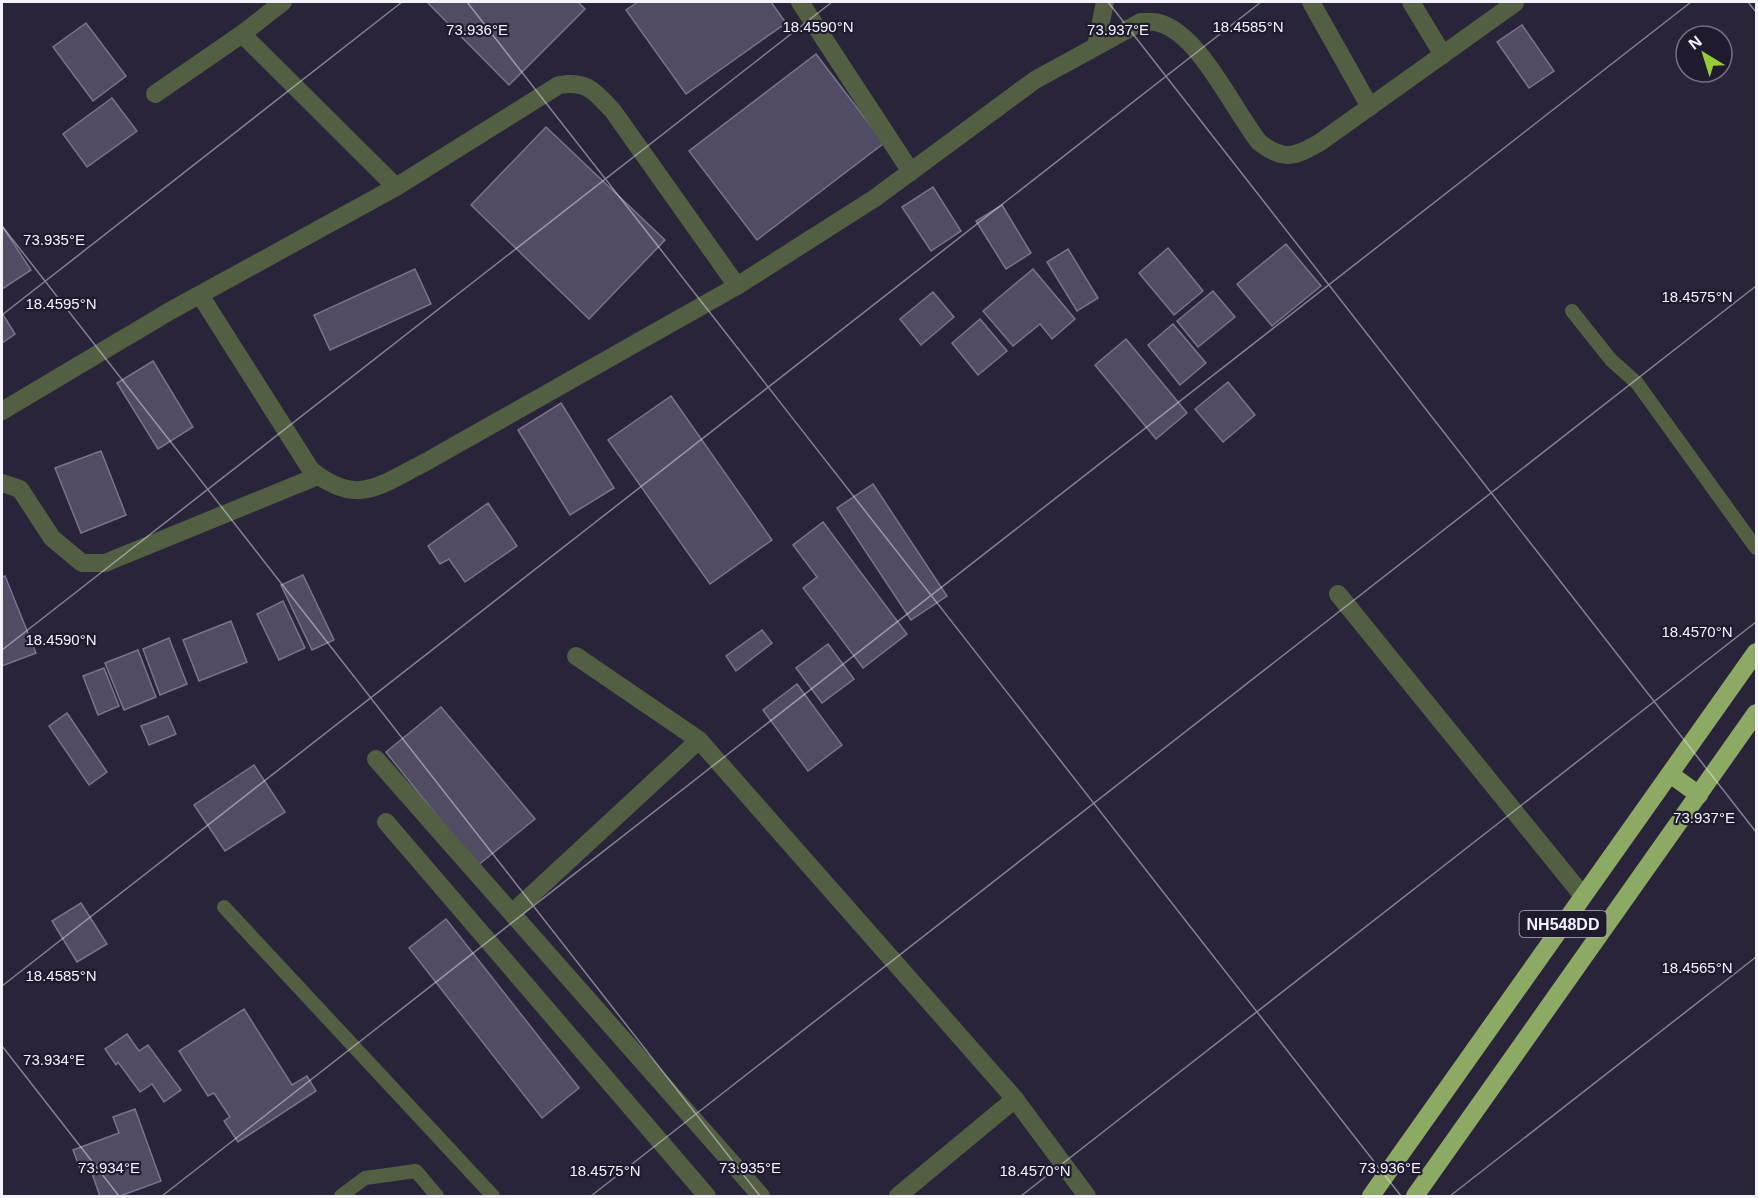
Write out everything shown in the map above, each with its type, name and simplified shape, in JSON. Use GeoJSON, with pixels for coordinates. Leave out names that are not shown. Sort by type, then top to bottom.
{"type":"FeatureCollection","features":[{"type":"Feature","properties":{"kind":"highway","name":"NH548DD"},"geometry":{"type":"LineString","coordinates":[[1371,1197],[1756,652]]}},
{"type":"Feature","properties":{"kind":"highway","name":"NH548DD"},"geometry":{"type":"LineString","coordinates":[[1415,1197],[1756,714]]}},
{"type":"Feature","properties":{"kind":"highway"},"geometry":{"type":"LineString","coordinates":[[1670,774],[1699,795]]}},
{"type":"Feature","properties":{"kind":"street"},"geometry":{"type":"LineString","coordinates":[[154,94],[242,34],[283,2]]}},
{"type":"Feature","properties":{"kind":"street"},"geometry":{"type":"LineString","coordinates":[[800,2],[911,172]]}},
{"type":"Feature","properties":{"kind":"street"},"geometry":{"type":"LineString","coordinates":[[1096,46],[1105,2]]}},
{"type":"Feature","properties":{"kind":"street"},"geometry":{"type":"LineString","coordinates":[[1311,2],[1370,107]]}},
{"type":"Feature","properties":{"kind":"street"},"geometry":{"type":"LineString","coordinates":[[1411,2],[1443,55]]}},
{"type":"Feature","properties":{"kind":"street"},"geometry":{"type":"LineString","coordinates":[[200,295],[300,455],[318,476],[328,484],[349,491],[374,488],[424,464],[737,286],[911,172],[1035,80],[1141,22],[1160,23],[1194,46],[1259,142],[1271,151],[1285,156],[1300,154],[1319,143],[1515,3]]}},
{"type":"Feature","properties":{"kind":"street"},"geometry":{"type":"LineString","coordinates":[[242,34],[396,187]]}},
{"type":"Feature","properties":{"kind":"street"},"geometry":{"type":"LineString","coordinates":[[2,411],[200,295],[396,187],[559,85],[576,82],[593,91],[613,111],[737,286]]}},
{"type":"Feature","properties":{"kind":"street"},"geometry":{"type":"LineString","coordinates":[[2,483],[20,489],[52,538],[82,563],[105,563],[318,476]]}},
{"type":"Feature","properties":{"kind":"street"},"geometry":{"type":"LineString","coordinates":[[1338,594],[1583,896]]}},
{"type":"Feature","properties":{"kind":"street"},"geometry":{"type":"LineString","coordinates":[[576,656],[699,740],[1015,1099],[1087,1197]]}},
{"type":"Feature","properties":{"kind":"street"},"geometry":{"type":"LineString","coordinates":[[512,913],[699,740]]}},
{"type":"Feature","properties":{"kind":"street"},"geometry":{"type":"LineString","coordinates":[[376,759],[761,1197]]}},
{"type":"Feature","properties":{"kind":"street"},"geometry":{"type":"LineString","coordinates":[[386,822],[707,1197]]}},
{"type":"Feature","properties":{"kind":"street"},"geometry":{"type":"LineString","coordinates":[[898,1197],[1015,1099]]}},
{"type":"Feature","properties":{"kind":"lane"},"geometry":{"type":"LineString","coordinates":[[1572,311],[1611,360],[1636,383],[1756,548]]}},
{"type":"Feature","properties":{"kind":"lane"},"geometry":{"type":"LineString","coordinates":[[225,907],[492,1197]]}},
{"type":"Feature","properties":{"kind":"lane"},"geometry":{"type":"LineString","coordinates":[[341,1197],[365,1178],[416,1171],[437,1197]]}},
{"type":"Feature","properties":{"kind":"building"},"geometry":{"type":"Polygon","coordinates":[[[427,2],[578,2],[585,9],[509,85],[427,2]]]}},
{"type":"Feature","properties":{"kind":"building"},"geometry":{"type":"Polygon","coordinates":[[[638,2],[771,2],[786,23],[686,94],[626,10],[638,2]]]}},
{"type":"Feature","properties":{"kind":"building"},"geometry":{"type":"Polygon","coordinates":[[[86,23],[126,76],[93,101],[53,47],[86,23]]]}},
{"type":"Feature","properties":{"kind":"building"},"geometry":{"type":"Polygon","coordinates":[[[1522,25],[1554,71],[1529,88],[1497,42],[1522,25]]]}},
{"type":"Feature","properties":{"kind":"building"},"geometry":{"type":"Polygon","coordinates":[[[816,54],[884,143],[757,240],[689,151],[816,54]]]}},
{"type":"Feature","properties":{"kind":"building"},"geometry":{"type":"Polygon","coordinates":[[[112,98],[137,131],[87,167],[63,134],[112,98]]]}},
{"type":"Feature","properties":{"kind":"building"},"geometry":{"type":"Polygon","coordinates":[[[546,127],[665,240],[589,319],[471,205],[546,127]]]}},
{"type":"Feature","properties":{"kind":"building"},"geometry":{"type":"Polygon","coordinates":[[[933,187],[961,231],[931,251],[902,207],[933,187]]]}},
{"type":"Feature","properties":{"kind":"building"},"geometry":{"type":"Polygon","coordinates":[[[1002,205],[1031,253],[1006,269],[976,221],[1002,205]]]}},
{"type":"Feature","properties":{"kind":"building"},"geometry":{"type":"Polygon","coordinates":[[[2,226],[31,270],[2,289],[2,226]]]}},
{"type":"Feature","properties":{"kind":"building"},"geometry":{"type":"Polygon","coordinates":[[[1286,244],[1321,286],[1272,326],[1237,284],[1286,244]]]}},
{"type":"Feature","properties":{"kind":"building"},"geometry":{"type":"Polygon","coordinates":[[[1168,248],[1203,291],[1174,315],[1139,273],[1168,248]]]}},
{"type":"Feature","properties":{"kind":"building"},"geometry":{"type":"Polygon","coordinates":[[[1068,249],[1098,298],[1077,311],[1047,262],[1068,249]]]}},
{"type":"Feature","properties":{"kind":"building"},"geometry":{"type":"Polygon","coordinates":[[[415,269],[431,304],[330,350],[314,315],[415,269]]]}},
{"type":"Feature","properties":{"kind":"building"},"geometry":{"type":"Polygon","coordinates":[[[1033,269],[1075,319],[1052,339],[1040,324],[1013,346],[983,311],[1033,269]]]}},
{"type":"Feature","properties":{"kind":"building"},"geometry":{"type":"Polygon","coordinates":[[[1213,291],[1235,317],[1198,347],[1177,321],[1213,291]]]}},
{"type":"Feature","properties":{"kind":"building"},"geometry":{"type":"Polygon","coordinates":[[[933,292],[954,317],[921,345],[900,319],[933,292]]]}},
{"type":"Feature","properties":{"kind":"building"},"geometry":{"type":"Polygon","coordinates":[[[2,313],[15,334],[2,343],[2,313]]]}},
{"type":"Feature","properties":{"kind":"building"},"geometry":{"type":"Polygon","coordinates":[[[980,319],[1007,351],[978,375],[952,343],[980,319]]]}},
{"type":"Feature","properties":{"kind":"building"},"geometry":{"type":"Polygon","coordinates":[[[1173,324],[1206,363],[1180,385],[1148,345],[1173,324]]]}},
{"type":"Feature","properties":{"kind":"building"},"geometry":{"type":"Polygon","coordinates":[[[1126,339],[1187,413],[1156,439],[1095,365],[1126,339]]]}},
{"type":"Feature","properties":{"kind":"building"},"geometry":{"type":"Polygon","coordinates":[[[153,361],[193,427],[158,449],[117,383],[153,361]]]}},
{"type":"Feature","properties":{"kind":"building"},"geometry":{"type":"Polygon","coordinates":[[[1228,382],[1255,415],[1223,442],[1195,409],[1228,382]]]}},
{"type":"Feature","properties":{"kind":"building"},"geometry":{"type":"Polygon","coordinates":[[[671,396],[772,540],[710,584],[608,440],[671,396]]]}},
{"type":"Feature","properties":{"kind":"building"},"geometry":{"type":"Polygon","coordinates":[[[561,403],[614,488],[570,515],[518,430],[561,403]]]}},
{"type":"Feature","properties":{"kind":"building"},"geometry":{"type":"Polygon","coordinates":[[[101,451],[126,515],[81,533],[55,468],[101,451]]]}},
{"type":"Feature","properties":{"kind":"building"},"geometry":{"type":"Polygon","coordinates":[[[873,484],[947,596],[911,620],[837,508],[873,484]]]}},
{"type":"Feature","properties":{"kind":"building"},"geometry":{"type":"Polygon","coordinates":[[[488,503],[517,546],[465,582],[449,559],[440,564],[428,546],[488,503]]]}},
{"type":"Feature","properties":{"kind":"building"},"geometry":{"type":"Polygon","coordinates":[[[823,522],[907,634],[863,668],[803,588],[817,577],[793,545],[823,522]]]}},
{"type":"Feature","properties":{"kind":"building"},"geometry":{"type":"Polygon","coordinates":[[[303,575],[334,640],[312,650],[281,585],[303,575]]]}},
{"type":"Feature","properties":{"kind":"building"},"geometry":{"type":"Polygon","coordinates":[[[5,576],[36,653],[2,666],[2,577],[5,576]]]}},
{"type":"Feature","properties":{"kind":"building"},"geometry":{"type":"Polygon","coordinates":[[[283,601],[305,648],[279,660],[257,614],[283,601]]]}},
{"type":"Feature","properties":{"kind":"building"},"geometry":{"type":"Polygon","coordinates":[[[231,621],[247,662],[199,681],[183,640],[231,621]]]}},
{"type":"Feature","properties":{"kind":"building"},"geometry":{"type":"Polygon","coordinates":[[[762,630],[772,643],[736,671],[726,656],[762,630]]]}},
{"type":"Feature","properties":{"kind":"building"},"geometry":{"type":"Polygon","coordinates":[[[169,638],[187,684],[160,695],[143,649],[169,638]]]}},
{"type":"Feature","properties":{"kind":"building"},"geometry":{"type":"Polygon","coordinates":[[[828,644],[854,679],[822,703],[796,668],[828,644]]]}},
{"type":"Feature","properties":{"kind":"building"},"geometry":{"type":"Polygon","coordinates":[[[138,650],[156,697],[124,710],[105,663],[138,650]]]}},
{"type":"Feature","properties":{"kind":"building"},"geometry":{"type":"Polygon","coordinates":[[[104,668],[119,706],[98,715],[83,676],[104,668]]]}},
{"type":"Feature","properties":{"kind":"building"},"geometry":{"type":"Polygon","coordinates":[[[797,684],[842,745],[808,771],[763,710],[797,684]]]}},
{"type":"Feature","properties":{"kind":"building"},"geometry":{"type":"Polygon","coordinates":[[[441,707],[535,819],[477,866],[386,752],[441,707]]]}},
{"type":"Feature","properties":{"kind":"building"},"geometry":{"type":"Polygon","coordinates":[[[67,713],[107,772],[89,785],[49,726],[67,713]]]}},
{"type":"Feature","properties":{"kind":"building"},"geometry":{"type":"Polygon","coordinates":[[[168,716],[176,734],[149,745],[141,726],[168,716]]]}},
{"type":"Feature","properties":{"kind":"building"},"geometry":{"type":"Polygon","coordinates":[[[254,765],[285,812],[225,851],[194,805],[254,765]]]}},
{"type":"Feature","properties":{"kind":"building"},"geometry":{"type":"Polygon","coordinates":[[[81,903],[107,944],[77,962],[52,921],[81,903]]]}},
{"type":"Feature","properties":{"kind":"building"},"geometry":{"type":"Polygon","coordinates":[[[446,919],[579,1088],[542,1118],[409,948],[446,919]]]}},
{"type":"Feature","properties":{"kind":"building"},"geometry":{"type":"Polygon","coordinates":[[[244,1009],[292,1085],[307,1076],[316,1091],[238,1142],[224,1121],[230,1117],[214,1093],[208,1096],[179,1051],[244,1009]]]}},
{"type":"Feature","properties":{"kind":"building"},"geometry":{"type":"Polygon","coordinates":[[[127,1034],[139,1051],[148,1045],[181,1090],[164,1102],[152,1084],[140,1092],[118,1062],[116,1065],[105,1049],[127,1034]]]}},
{"type":"Feature","properties":{"kind":"building"},"geometry":{"type":"Polygon","coordinates":[[[135,1109],[161,1181],[120,1196],[100,1196],[90,1168],[81,1171],[73,1150],[119,1133],[113,1117],[135,1109]]]}}]}
